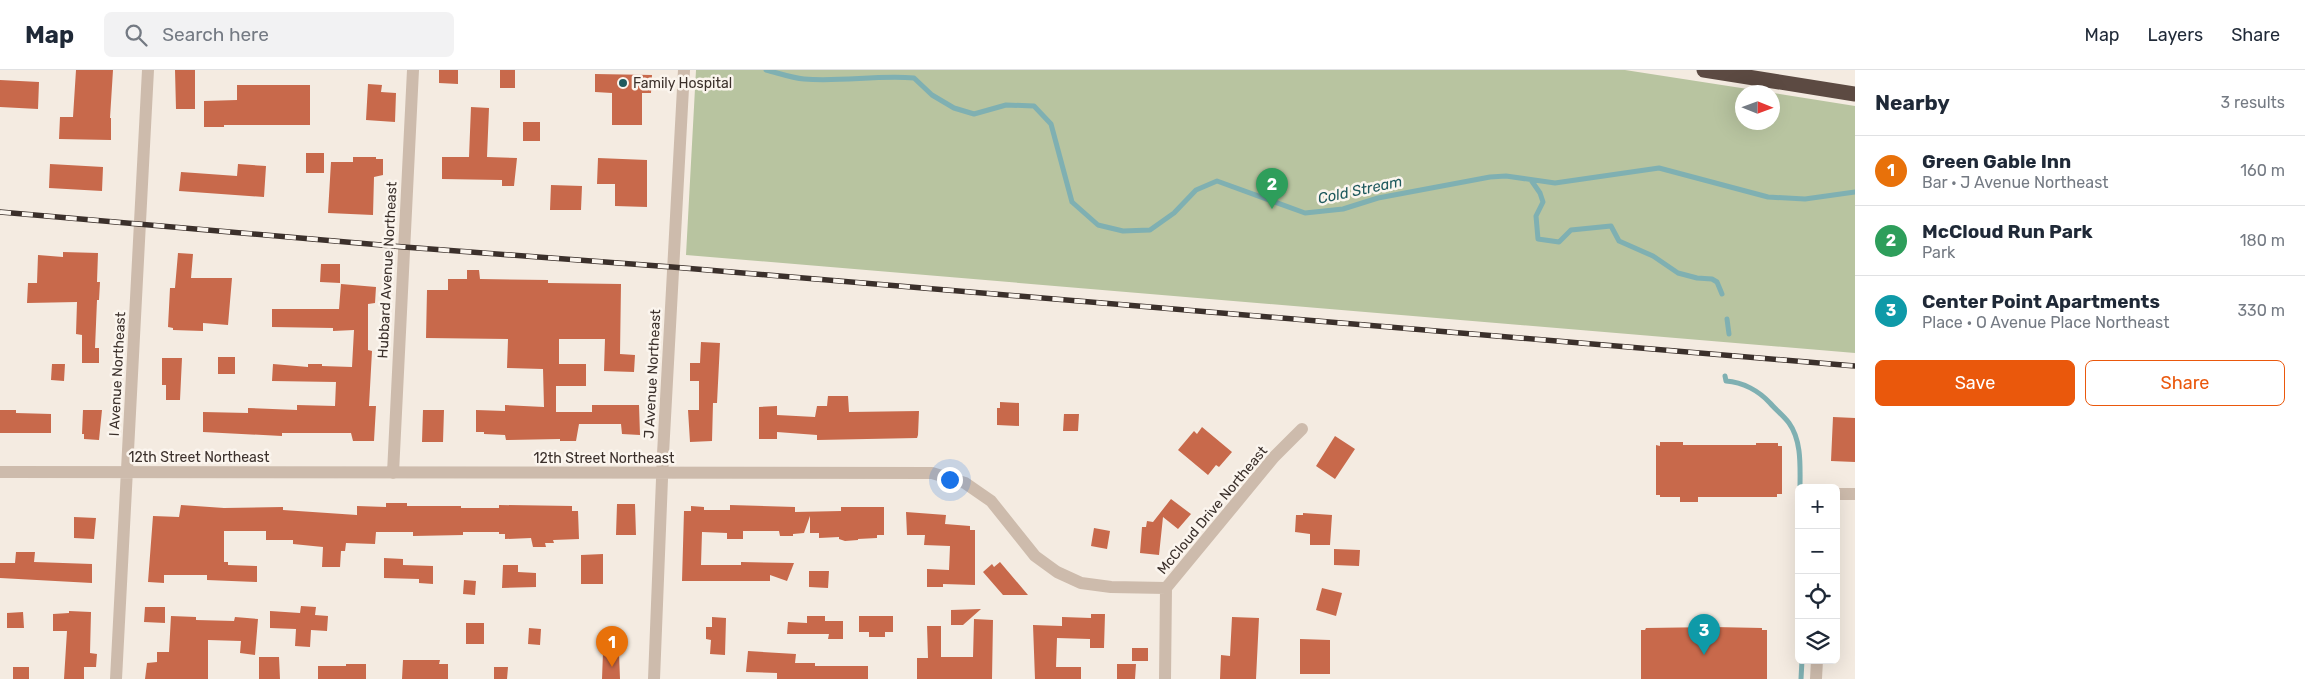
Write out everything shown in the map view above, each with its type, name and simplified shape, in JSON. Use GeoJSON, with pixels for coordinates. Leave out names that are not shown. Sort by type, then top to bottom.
{"type":"FeatureCollection","features":[{"type":"Feature","properties":{"kind":"highway"},"geometry":{"type":"LineString","coordinates":[[1704,70],[1855,94]]}},
{"type":"Feature","properties":{"kind":"street","name":"I Avenue Northeast"},"geometry":{"type":"LineString","coordinates":[[116,679],[148,70]]}},
{"type":"Feature","properties":{"kind":"street","name":"Hubbard Avenue Northeast"},"geometry":{"type":"LineString","coordinates":[[393,472],[413,70]]}},
{"type":"Feature","properties":{"kind":"street","name":"J Avenue Northeast"},"geometry":{"type":"LineString","coordinates":[[654,679],[662,473],[684,70]]}},
{"type":"Feature","properties":{"kind":"street","name":"McCloud Drive Northeast"},"geometry":{"type":"LineString","coordinates":[[1165,679],[1166,588],[1274,457],[1302,429]]}},
{"type":"Feature","properties":{"kind":"street","name":"12th Street Northeast"},"geometry":{"type":"LineString","coordinates":[[0,472],[932,474],[965,483],[991,501],[1036,556],[1057,572],[1081,583],[1111,587],[1166,588]]}},
{"type":"Feature","properties":{"kind":"street"},"geometry":{"type":"LineString","coordinates":[[1840,494],[1855,494]]}},
{"type":"Feature","properties":{"kind":"street"},"geometry":{"type":"LineString","coordinates":[[1816,679],[1817,664]]}},
{"type":"Feature","properties":{"kind":"green space"},"geometry":{"type":"Polygon","coordinates":[[[696,70],[1625,70],[1735,87],[1735,130],[1780,130],[1780,94],[1855,106],[1855,353],[686,255],[696,70]]]}},
{"type":"Feature","properties":{"kind":"building"},"geometry":{"type":"Polygon","coordinates":[[[76,70],[113,70],[110,118],[111,140],[59,139],[60,117],[73,117],[76,70]]]}},
{"type":"Feature","properties":{"kind":"building"},"geometry":{"type":"Polygon","coordinates":[[[175,70],[195,70],[195,109],[176,109],[175,70]]]}},
{"type":"Feature","properties":{"kind":"building"},"geometry":{"type":"Polygon","coordinates":[[[439,70],[458,70],[458,84],[439,83],[439,70]]]}},
{"type":"Feature","properties":{"kind":"building"},"geometry":{"type":"Polygon","coordinates":[[[500,70],[515,70],[515,88],[500,88],[500,70]]]}},
{"type":"Feature","properties":{"kind":"building"},"geometry":{"type":"Polygon","coordinates":[[[595,74],[652,75],[651,93],[642,93],[642,125],[612,125],[612,93],[595,92],[595,74]]]}},
{"type":"Feature","properties":{"kind":"building"},"geometry":{"type":"Polygon","coordinates":[[[0,80],[39,82],[38,109],[0,107],[0,80]]]}},
{"type":"Feature","properties":{"kind":"building"},"geometry":{"type":"Polygon","coordinates":[[[368,84],[382,85],[381,92],[396,93],[395,122],[366,120],[368,84]]]}},
{"type":"Feature","properties":{"kind":"building"},"geometry":{"type":"Polygon","coordinates":[[[237,85],[310,85],[310,125],[224,125],[224,127],[204,127],[204,101],[237,100],[237,85]]]}},
{"type":"Feature","properties":{"kind":"building"},"geometry":{"type":"Polygon","coordinates":[[[471,107],[489,108],[487,157],[517,158],[514,186],[502,186],[502,180],[442,179],[442,157],[469,157],[471,107]]]}},
{"type":"Feature","properties":{"kind":"building"},"geometry":{"type":"Polygon","coordinates":[[[523,122],[540,122],[540,141],[523,141],[523,122]]]}},
{"type":"Feature","properties":{"kind":"building"},"geometry":{"type":"Polygon","coordinates":[[[306,153],[324,153],[324,173],[306,173],[306,153]]]}},
{"type":"Feature","properties":{"kind":"building"},"geometry":{"type":"Polygon","coordinates":[[[353,157],[376,157],[376,159],[383,159],[383,175],[374,177],[373,215],[328,213],[331,162],[353,162],[353,157]]]}},
{"type":"Feature","properties":{"kind":"building"},"geometry":{"type":"Polygon","coordinates":[[[598,158],[647,160],[647,207],[615,206],[615,184],[597,184],[598,158]]]}},
{"type":"Feature","properties":{"kind":"building"},"geometry":{"type":"Polygon","coordinates":[[[50,164],[103,167],[102,191],[49,188],[50,164]]]}},
{"type":"Feature","properties":{"kind":"building"},"geometry":{"type":"Polygon","coordinates":[[[238,164],[266,166],[264,197],[179,191],[181,172],[237,176],[238,164]]]}},
{"type":"Feature","properties":{"kind":"building"},"geometry":{"type":"Polygon","coordinates":[[[551,185],[582,186],[581,210],[550,210],[551,185]]]}},
{"type":"Feature","properties":{"kind":"building"},"geometry":{"type":"Polygon","coordinates":[[[63,252],[98,253],[97,282],[100,282],[99,300],[97,300],[95,348],[99,348],[99,363],[82,363],[82,335],[76,334],[77,302],[27,303],[28,283],[37,283],[38,255],[63,257],[63,252]]]}},
{"type":"Feature","properties":{"kind":"building"},"geometry":{"type":"Polygon","coordinates":[[[178,253],[193,254],[191,278],[232,278],[228,325],[203,323],[203,331],[173,330],[173,328],[168,327],[170,288],[175,288],[178,253]]]}},
{"type":"Feature","properties":{"kind":"building"},"geometry":{"type":"Polygon","coordinates":[[[321,264],[340,264],[340,283],[320,282],[321,264]]]}},
{"type":"Feature","properties":{"kind":"building"},"geometry":{"type":"Polygon","coordinates":[[[467,270],[479,270],[480,279],[548,280],[548,283],[621,284],[620,354],[635,355],[634,372],[604,371],[605,339],[559,339],[559,364],[586,364],[586,386],[556,386],[556,412],[592,412],[592,405],[639,405],[640,435],[622,434],[621,424],[579,424],[576,441],[560,441],[560,439],[506,440],[505,435],[476,432],[476,410],[505,411],[505,405],[544,407],[543,369],[507,368],[508,339],[426,338],[427,290],[448,290],[448,279],[467,279],[467,270]]]}},
{"type":"Feature","properties":{"kind":"building"},"geometry":{"type":"Polygon","coordinates":[[[341,284],[376,287],[375,303],[368,304],[368,350],[372,351],[369,406],[376,406],[374,441],[353,441],[351,433],[282,433],[282,436],[203,432],[203,412],[248,413],[248,408],[297,410],[297,405],[335,406],[336,382],[272,381],[273,364],[308,367],[308,364],[322,364],[322,366],[352,367],[354,330],[333,331],[333,328],[272,327],[272,309],[339,309],[341,284]]]}},
{"type":"Feature","properties":{"kind":"building"},"geometry":{"type":"Polygon","coordinates":[[[701,342],[720,343],[717,403],[713,403],[712,441],[690,442],[688,410],[699,410],[699,381],[690,381],[690,363],[700,363],[701,342]]]}},
{"type":"Feature","properties":{"kind":"building"},"geometry":{"type":"Polygon","coordinates":[[[218,357],[235,357],[235,374],[218,374],[218,357]]]}},
{"type":"Feature","properties":{"kind":"building"},"geometry":{"type":"Polygon","coordinates":[[[162,358],[182,358],[180,400],[166,400],[166,385],[162,385],[162,358]]]}},
{"type":"Feature","properties":{"kind":"building"},"geometry":{"type":"Polygon","coordinates":[[[52,364],[65,364],[64,381],[51,380],[52,364]]]}},
{"type":"Feature","properties":{"kind":"building"},"geometry":{"type":"Polygon","coordinates":[[[828,396],[848,396],[849,412],[919,411],[917,438],[817,440],[817,435],[777,432],[777,439],[759,439],[759,407],[777,406],[777,415],[815,417],[817,406],[827,406],[828,396]]]}},
{"type":"Feature","properties":{"kind":"building"},"geometry":{"type":"Polygon","coordinates":[[[1000,402],[1019,403],[1019,426],[997,425],[997,408],[1000,408],[1000,402]]]}},
{"type":"Feature","properties":{"kind":"building"},"geometry":{"type":"Polygon","coordinates":[[[0,410],[16,410],[16,413],[51,414],[51,433],[0,433],[0,410]]]}},
{"type":"Feature","properties":{"kind":"building"},"geometry":{"type":"Polygon","coordinates":[[[83,410],[102,410],[99,440],[84,439],[84,434],[82,434],[83,410]]]}},
{"type":"Feature","properties":{"kind":"building"},"geometry":{"type":"Polygon","coordinates":[[[423,410],[444,410],[443,442],[422,442],[423,410]]]}},
{"type":"Feature","properties":{"kind":"building"},"geometry":{"type":"Polygon","coordinates":[[[1064,414],[1079,414],[1078,431],[1063,431],[1064,414]]]}},
{"type":"Feature","properties":{"kind":"building"},"geometry":{"type":"Polygon","coordinates":[[[1833,417],[1855,418],[1855,462],[1831,461],[1833,417]]]}},
{"type":"Feature","properties":{"kind":"building"},"geometry":{"type":"Polygon","coordinates":[[[1202,427],[1232,452],[1219,467],[1216,465],[1208,475],[1178,450],[1194,431],[1197,434],[1202,427]]]}},
{"type":"Feature","properties":{"kind":"building"},"geometry":{"type":"Polygon","coordinates":[[[1335,436],[1355,449],[1335,479],[1316,466],[1335,436]]]}},
{"type":"Feature","properties":{"kind":"building"},"geometry":{"type":"Polygon","coordinates":[[[1660,442],[1683,442],[1683,445],[1756,445],[1756,443],[1778,443],[1778,446],[1782,446],[1782,494],[1777,494],[1777,497],[1698,497],[1698,502],[1680,502],[1680,497],[1660,497],[1660,495],[1656,495],[1656,445],[1660,446],[1660,442]]]}},
{"type":"Feature","properties":{"kind":"building"},"geometry":{"type":"Polygon","coordinates":[[[1171,499],[1191,514],[1178,529],[1163,517],[1159,555],[1140,553],[1142,527],[1146,527],[1147,521],[1153,522],[1171,499]]]}},
{"type":"Feature","properties":{"kind":"building"},"geometry":{"type":"Polygon","coordinates":[[[386,503],[407,503],[407,506],[461,506],[461,508],[499,508],[499,505],[572,506],[572,511],[578,511],[579,539],[553,540],[554,543],[545,543],[546,547],[533,547],[531,538],[505,539],[505,534],[499,534],[499,532],[463,532],[463,535],[413,536],[413,532],[376,532],[375,544],[346,543],[345,551],[341,551],[340,567],[322,567],[323,547],[293,544],[293,540],[266,540],[266,531],[224,531],[224,562],[228,562],[228,565],[257,566],[257,582],[207,580],[207,575],[164,575],[164,583],[148,582],[153,516],[179,517],[181,505],[224,508],[283,507],[283,510],[357,515],[357,506],[386,507],[386,503]]]}},
{"type":"Feature","properties":{"kind":"building"},"geometry":{"type":"Polygon","coordinates":[[[617,504],[635,504],[636,535],[616,535],[617,504]]]}},
{"type":"Feature","properties":{"kind":"building"},"geometry":{"type":"Polygon","coordinates":[[[730,505],[795,507],[795,512],[841,511],[841,507],[884,507],[884,535],[877,535],[877,538],[845,541],[839,539],[839,537],[819,538],[819,533],[810,533],[810,516],[804,533],[793,534],[793,536],[780,536],[779,531],[743,531],[743,539],[727,539],[727,533],[702,532],[701,565],[741,565],[741,562],[794,563],[787,581],[770,575],[770,581],[682,581],[684,511],[691,511],[691,506],[704,507],[704,510],[730,510],[730,505]]]}},
{"type":"Feature","properties":{"kind":"building"},"geometry":{"type":"Polygon","coordinates":[[[906,512],[946,515],[945,524],[970,526],[970,530],[975,530],[975,585],[943,584],[943,587],[927,587],[927,569],[949,570],[950,546],[924,545],[925,535],[907,535],[906,512]]]}},
{"type":"Feature","properties":{"kind":"building"},"geometry":{"type":"Polygon","coordinates":[[[1303,513],[1332,515],[1330,545],[1310,545],[1310,534],[1295,532],[1296,515],[1303,515],[1303,513]]]}},
{"type":"Feature","properties":{"kind":"building"},"geometry":{"type":"Polygon","coordinates":[[[74,517],[96,518],[94,539],[74,538],[74,517]]]}},
{"type":"Feature","properties":{"kind":"building"},"geometry":{"type":"Polygon","coordinates":[[[1094,528],[1110,531],[1107,549],[1091,546],[1094,528]]]}},
{"type":"Feature","properties":{"kind":"building"},"geometry":{"type":"Polygon","coordinates":[[[1334,549],[1360,550],[1359,566],[1334,565],[1334,549]]]}},
{"type":"Feature","properties":{"kind":"building"},"geometry":{"type":"Polygon","coordinates":[[[16,552],[35,552],[34,562],[92,564],[92,583],[0,578],[0,563],[15,563],[16,552]]]}},
{"type":"Feature","properties":{"kind":"building"},"geometry":{"type":"Polygon","coordinates":[[[603,554],[603,584],[581,584],[581,555],[603,554]]]}},
{"type":"Feature","properties":{"kind":"building"},"geometry":{"type":"Polygon","coordinates":[[[384,558],[403,559],[403,565],[433,566],[433,584],[419,583],[419,579],[384,578],[384,558]]]}},
{"type":"Feature","properties":{"kind":"building"},"geometry":{"type":"Polygon","coordinates":[[[1000,562],[1028,595],[1003,595],[983,572],[992,564],[994,567],[1000,562]]]}},
{"type":"Feature","properties":{"kind":"building"},"geometry":{"type":"Polygon","coordinates":[[[503,565],[518,565],[518,572],[536,573],[536,587],[502,588],[503,565]]]}},
{"type":"Feature","properties":{"kind":"building"},"geometry":{"type":"Polygon","coordinates":[[[809,571],[829,571],[828,588],[809,587],[809,571]]]}},
{"type":"Feature","properties":{"kind":"building"},"geometry":{"type":"Polygon","coordinates":[[[464,580],[476,581],[475,595],[463,594],[464,580]]]}},
{"type":"Feature","properties":{"kind":"building"},"geometry":{"type":"Polygon","coordinates":[[[1322,588],[1342,593],[1336,616],[1316,610],[1322,588]]]}},
{"type":"Feature","properties":{"kind":"building"},"geometry":{"type":"Polygon","coordinates":[[[301,606],[316,607],[315,615],[328,616],[327,631],[311,630],[310,647],[295,646],[296,629],[270,628],[270,611],[300,613],[301,606]]]}},
{"type":"Feature","properties":{"kind":"building"},"geometry":{"type":"Polygon","coordinates":[[[145,607],[165,607],[165,623],[144,622],[145,607]]]}},
{"type":"Feature","properties":{"kind":"building"},"geometry":{"type":"Polygon","coordinates":[[[981,609],[963,625],[951,625],[951,610],[981,609]]]}},
{"type":"Feature","properties":{"kind":"building"},"geometry":{"type":"Polygon","coordinates":[[[69,611],[91,612],[90,653],[97,654],[96,667],[84,667],[84,679],[64,679],[67,631],[53,631],[53,614],[69,613],[69,611]]]}},
{"type":"Feature","properties":{"kind":"building"},"geometry":{"type":"Polygon","coordinates":[[[23,612],[24,628],[7,628],[7,613],[23,612]]]}},
{"type":"Feature","properties":{"kind":"building"},"geometry":{"type":"Polygon","coordinates":[[[1091,614],[1105,614],[1104,648],[1090,648],[1090,639],[1057,638],[1056,667],[1081,667],[1081,679],[1035,679],[1033,625],[1062,626],[1062,617],[1091,618],[1091,614]]]}},
{"type":"Feature","properties":{"kind":"building"},"geometry":{"type":"Polygon","coordinates":[[[171,616],[196,617],[196,620],[234,621],[235,617],[258,619],[255,655],[240,653],[241,641],[208,640],[208,679],[145,679],[147,663],[157,662],[157,652],[169,652],[171,616]]]}},
{"type":"Feature","properties":{"kind":"building"},"geometry":{"type":"Polygon","coordinates":[[[807,616],[825,616],[825,621],[843,621],[843,639],[828,639],[829,634],[787,634],[788,622],[807,623],[807,616]]]}},
{"type":"Feature","properties":{"kind":"building"},"geometry":{"type":"Polygon","coordinates":[[[859,616],[893,616],[893,632],[885,632],[885,637],[869,637],[869,632],[859,632],[859,616]]]}},
{"type":"Feature","properties":{"kind":"building"},"geometry":{"type":"Polygon","coordinates":[[[712,617],[726,618],[725,655],[710,654],[711,640],[706,639],[706,627],[712,627],[712,617]]]}},
{"type":"Feature","properties":{"kind":"building"},"geometry":{"type":"Polygon","coordinates":[[[1232,617],[1259,618],[1256,679],[1220,679],[1221,655],[1230,656],[1232,617]]]}},
{"type":"Feature","properties":{"kind":"building"},"geometry":{"type":"Polygon","coordinates":[[[974,619],[993,620],[992,679],[917,679],[917,658],[928,658],[927,626],[941,626],[941,657],[973,657],[974,619]]]}},
{"type":"Feature","properties":{"kind":"building"},"geometry":{"type":"Polygon","coordinates":[[[466,623],[484,623],[484,644],[466,644],[466,623]]]}},
{"type":"Feature","properties":{"kind":"building"},"geometry":{"type":"Polygon","coordinates":[[[529,628],[541,629],[540,645],[528,644],[529,628]]]}},
{"type":"Feature","properties":{"kind":"building"},"geometry":{"type":"Polygon","coordinates":[[[1646,628],[1762,628],[1762,630],[1767,630],[1767,679],[1641,679],[1641,630],[1646,628]]]}},
{"type":"Feature","properties":{"kind":"building"},"geometry":{"type":"Polygon","coordinates":[[[1300,639],[1330,640],[1330,674],[1300,674],[1300,639]]]}},
{"type":"Feature","properties":{"kind":"building"},"geometry":{"type":"Polygon","coordinates":[[[1132,648],[1148,648],[1148,661],[1132,661],[1132,648]]]}},
{"type":"Feature","properties":{"kind":"building"},"geometry":{"type":"Polygon","coordinates":[[[748,651],[796,654],[795,663],[815,663],[815,666],[868,666],[868,679],[777,679],[777,673],[746,672],[748,651]]]}},
{"type":"Feature","properties":{"kind":"building"},"geometry":{"type":"Polygon","coordinates":[[[603,652],[619,653],[620,679],[602,679],[603,652]]]}},
{"type":"Feature","properties":{"kind":"building"},"geometry":{"type":"Polygon","coordinates":[[[259,657],[279,657],[280,679],[259,679],[259,657]]]}},
{"type":"Feature","properties":{"kind":"building"},"geometry":{"type":"Polygon","coordinates":[[[403,660],[440,660],[439,664],[448,664],[448,679],[402,679],[403,660]]]}},
{"type":"Feature","properties":{"kind":"building"},"geometry":{"type":"Polygon","coordinates":[[[346,664],[366,664],[366,679],[318,679],[318,666],[346,666],[346,664]]]}},
{"type":"Feature","properties":{"kind":"building"},"geometry":{"type":"Polygon","coordinates":[[[1117,664],[1136,664],[1135,679],[1117,679],[1117,664]]]}},
{"type":"Feature","properties":{"kind":"building"},"geometry":{"type":"Polygon","coordinates":[[[13,667],[29,667],[29,679],[13,679],[13,667]]]}},
{"type":"Feature","properties":{"kind":"building"},"geometry":{"type":"Polygon","coordinates":[[[494,667],[508,667],[507,679],[494,679],[494,667]]]}},
{"type":"Feature","properties":{"kind":"waterway","name":"Cold Stream"},"geometry":{"type":"LineString","coordinates":[[766,70],[804,79],[914,78],[932,95],[954,108],[974,114],[1006,105],[1034,106],[1051,124],[1072,202],[1098,225],[1123,231],[1150,230],[1174,213],[1196,190],[1217,181],[1305,213],[1343,209],[1378,198],[1490,177],[1506,176],[1555,183],[1659,168],[1768,197],[1805,199],[1855,192]]}},
{"type":"Feature","properties":{"kind":"waterway"},"geometry":{"type":"LineString","coordinates":[[1531,180],[1540,193],[1543,202],[1536,216],[1538,239],[1559,242],[1571,230],[1611,226],[1619,241],[1653,256],[1678,273],[1697,278],[1712,279],[1717,282],[1722,294]]}},
{"type":"Feature","properties":{"kind":"waterway"},"geometry":{"type":"LineString","coordinates":[[1727,319],[1729,334]]}},
{"type":"Feature","properties":{"kind":"waterway"},"geometry":{"type":"LineString","coordinates":[[1725,376],[1726,381],[1744,385],[1761,395],[1789,423],[1798,446],[1800,484]]}},
{"type":"Feature","properties":{"kind":"waterway"},"geometry":{"type":"LineString","coordinates":[[1801,679],[1802,664]]}},
{"type":"Feature","properties":{"kind":"railway"},"geometry":{"type":"LineString","coordinates":[[0,212],[1855,366]]}},
{"type":"Feature","properties":{"kind":"place","name":"Family Hospital"},"geometry":{"type":"Point","coordinates":[623,83]}},
{"type":"Feature","properties":{"kind":"place","name":"McCloud Run Park"},"geometry":{"type":"Point","coordinates":[1272,209]}},
{"type":"Feature","properties":{"kind":"place","name":"Center Point Apartments"},"geometry":{"type":"Point","coordinates":[1704,655]}},
{"type":"Feature","properties":{"kind":"place","name":"Green Gable Inn"},"geometry":{"type":"Point","coordinates":[612,667]}}]}
